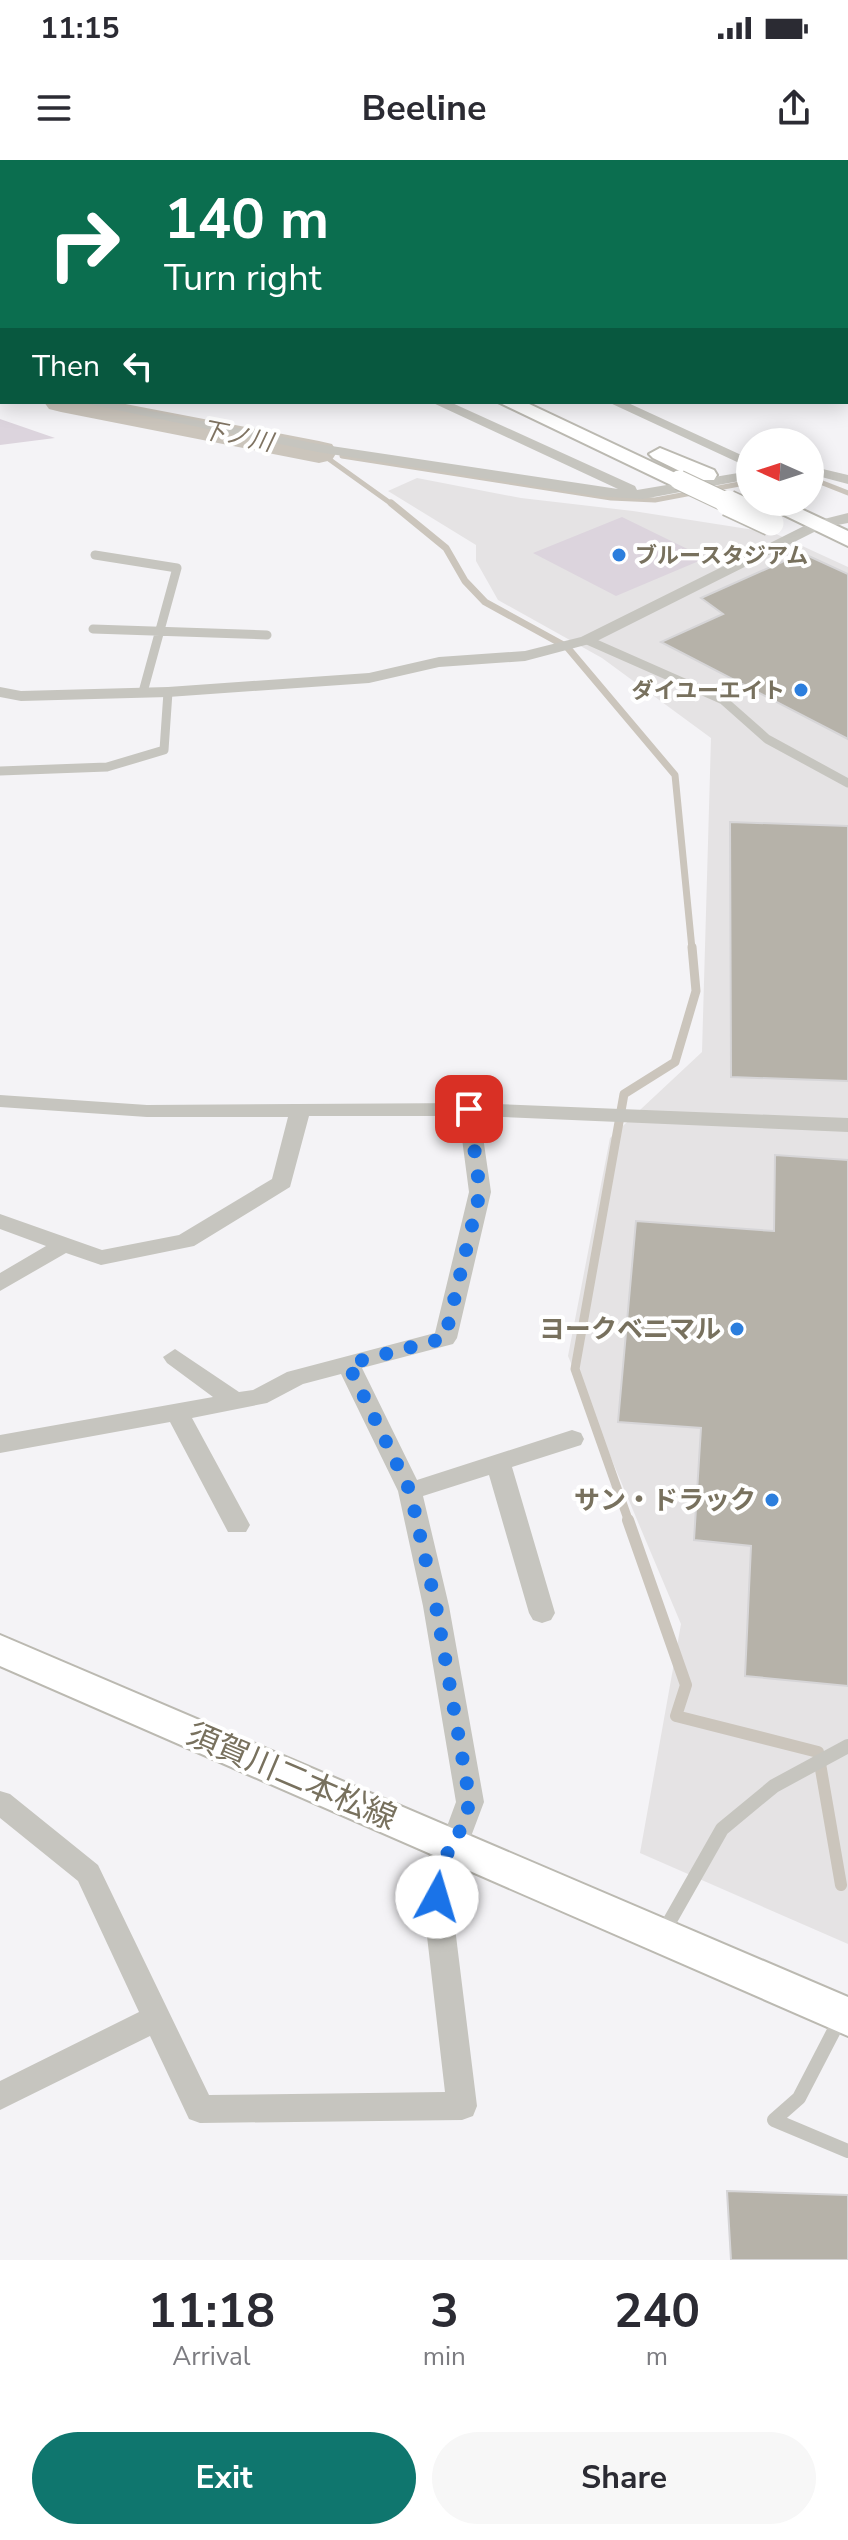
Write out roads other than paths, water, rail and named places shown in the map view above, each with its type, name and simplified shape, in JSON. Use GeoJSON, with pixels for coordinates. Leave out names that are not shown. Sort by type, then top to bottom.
{"type":"FeatureCollection","features":[{"type":"Feature","properties":{"kind":"street"},"geometry":{"type":"LineString","coordinates":[[95,404],[318,448],[596,492],[643,495],[736,478]]}},
{"type":"Feature","properties":{"kind":"street"},"geometry":{"type":"LineString","coordinates":[[442,404],[643,495]]}},
{"type":"Feature","properties":{"kind":"street"},"geometry":{"type":"LineString","coordinates":[[512,404],[679,480],[736,501]]}},
{"type":"Feature","properties":{"kind":"street"},"geometry":{"type":"LineString","coordinates":[[548,404],[736,488]]}},
{"type":"Feature","properties":{"kind":"street"},"geometry":{"type":"LineString","coordinates":[[619,404],[736,458]]}},
{"type":"Feature","properties":{"kind":"street"},"geometry":{"type":"LineString","coordinates":[[824,474],[848,480]]}},
{"type":"Feature","properties":{"kind":"street"},"geometry":{"type":"LineString","coordinates":[[776,516],[794,524],[848,559]]}},
{"type":"Feature","properties":{"kind":"street"},"geometry":{"type":"LineString","coordinates":[[0,692],[21,696],[168,692],[369,678],[439,662],[525,656],[587,640],[794,524],[817,525],[848,518]]}},
{"type":"Feature","properties":{"kind":"street"},"geometry":{"type":"LineString","coordinates":[[817,525],[848,539]]}},
{"type":"Feature","properties":{"kind":"street"},"geometry":{"type":"LineString","coordinates":[[0,1101],[147,1111],[469,1109],[848,1125]]}},
{"type":"Feature","properties":{"kind":"street"},"geometry":{"type":"LineString","coordinates":[[0,1444],[259,1397],[295,1378],[445,1338],[480,1192],[469,1109]]}},
{"type":"Feature","properties":{"kind":"street"},"geometry":{"type":"LineString","coordinates":[[0,1221],[101,1258],[186,1241],[282,1182],[300,1110]]}},
{"type":"Feature","properties":{"kind":"street"},"geometry":{"type":"LineString","coordinates":[[0,1283],[64,1245]]}},
{"type":"Feature","properties":{"kind":"street"},"geometry":{"type":"LineString","coordinates":[[175,1357],[236,1402]]}},
{"type":"Feature","properties":{"kind":"street"},"geometry":{"type":"LineString","coordinates":[[0,1802],[88,1873],[200,2109],[462,2106],[433,1867],[454,1847],[470,1802],[436,1606],[410,1491],[348,1364]]}},
{"type":"Feature","properties":{"kind":"street"},"geometry":{"type":"LineString","coordinates":[[177,1413],[237,1525]]}},
{"type":"Feature","properties":{"kind":"street"},"geometry":{"type":"LineString","coordinates":[[410,1491],[572,1439]]}},
{"type":"Feature","properties":{"kind":"street"},"geometry":{"type":"LineString","coordinates":[[498,1463],[542,1613]]}},
{"type":"Feature","properties":{"kind":"street","name":"須賀川二本松線"},"geometry":{"type":"LineString","coordinates":[[0,1650],[845,2016]]}},
{"type":"Feature","properties":{"kind":"street"},"geometry":{"type":"LineString","coordinates":[[0,2096],[157,2018]]}},
{"type":"Feature","properties":{"kind":"lane"},"geometry":{"type":"LineString","coordinates":[[95,555],[177,568],[143,692]]}},
{"type":"Feature","properties":{"kind":"lane"},"geometry":{"type":"LineString","coordinates":[[93,629],[157,634],[267,635]]}},
{"type":"Feature","properties":{"kind":"lane"},"geometry":{"type":"LineString","coordinates":[[587,640],[723,700],[767,739],[848,783]]}},
{"type":"Feature","properties":{"kind":"lane"},"geometry":{"type":"LineString","coordinates":[[0,771],[42,771],[146,761],[164,750],[168,692]]}},
{"type":"Feature","properties":{"kind":"lane"},"geometry":{"type":"LineString","coordinates":[[835,776],[848,770]]}},
{"type":"Feature","properties":{"kind":"lane"},"geometry":{"type":"LineString","coordinates":[[660,1936],[722,1829],[774,1786],[848,1746]]}},
{"type":"Feature","properties":{"kind":"lane"},"geometry":{"type":"LineString","coordinates":[[845,2016],[799,2098],[774,2120],[848,2151]]}},
{"type":"Feature","properties":{"kind":"waterway","name":"下ノ川"},"geometry":{"type":"LineString","coordinates":[[71,404],[319,452]]}},
{"type":"Feature","properties":{"kind":"waterway"},"geometry":{"type":"LineString","coordinates":[[319,452],[393,505]]}},
{"type":"Feature","properties":{"kind":"waterway"},"geometry":{"type":"LineString","coordinates":[[342,456],[611,498],[655,500],[736,485]]}},
{"type":"Feature","properties":{"kind":"waterway"},"geometry":{"type":"LineString","coordinates":[[824,484],[848,493]]}},
{"type":"Feature","properties":{"kind":"waterway"},"geometry":{"type":"LineString","coordinates":[[391,503],[446,548],[465,581],[485,602],[567,647],[675,775],[692,949]]}},
{"type":"Feature","properties":{"kind":"waterway"},"geometry":{"type":"LineString","coordinates":[[629,1522],[575,1369],[624,1094],[675,1062],[696,991],[692,947]]}},
{"type":"Feature","properties":{"kind":"waterway"},"geometry":{"type":"LineString","coordinates":[[628,1520],[686,1685],[676,1716],[818,1752],[841,1885]]}},
{"type":"Feature","properties":{"kind":"place","name":"ブルースタジアム"},"geometry":{"type":"Point","coordinates":[619,555]}},
{"type":"Feature","properties":{"kind":"place","name":"ダイユーエイト"},"geometry":{"type":"Point","coordinates":[801,690]}},
{"type":"Feature","properties":{"kind":"place","name":"ヨークベニマル"},"geometry":{"type":"Point","coordinates":[737,1329]}},
{"type":"Feature","properties":{"kind":"place","name":"サン・ドラック"},"geometry":{"type":"Point","coordinates":[772,1500]}}]}
